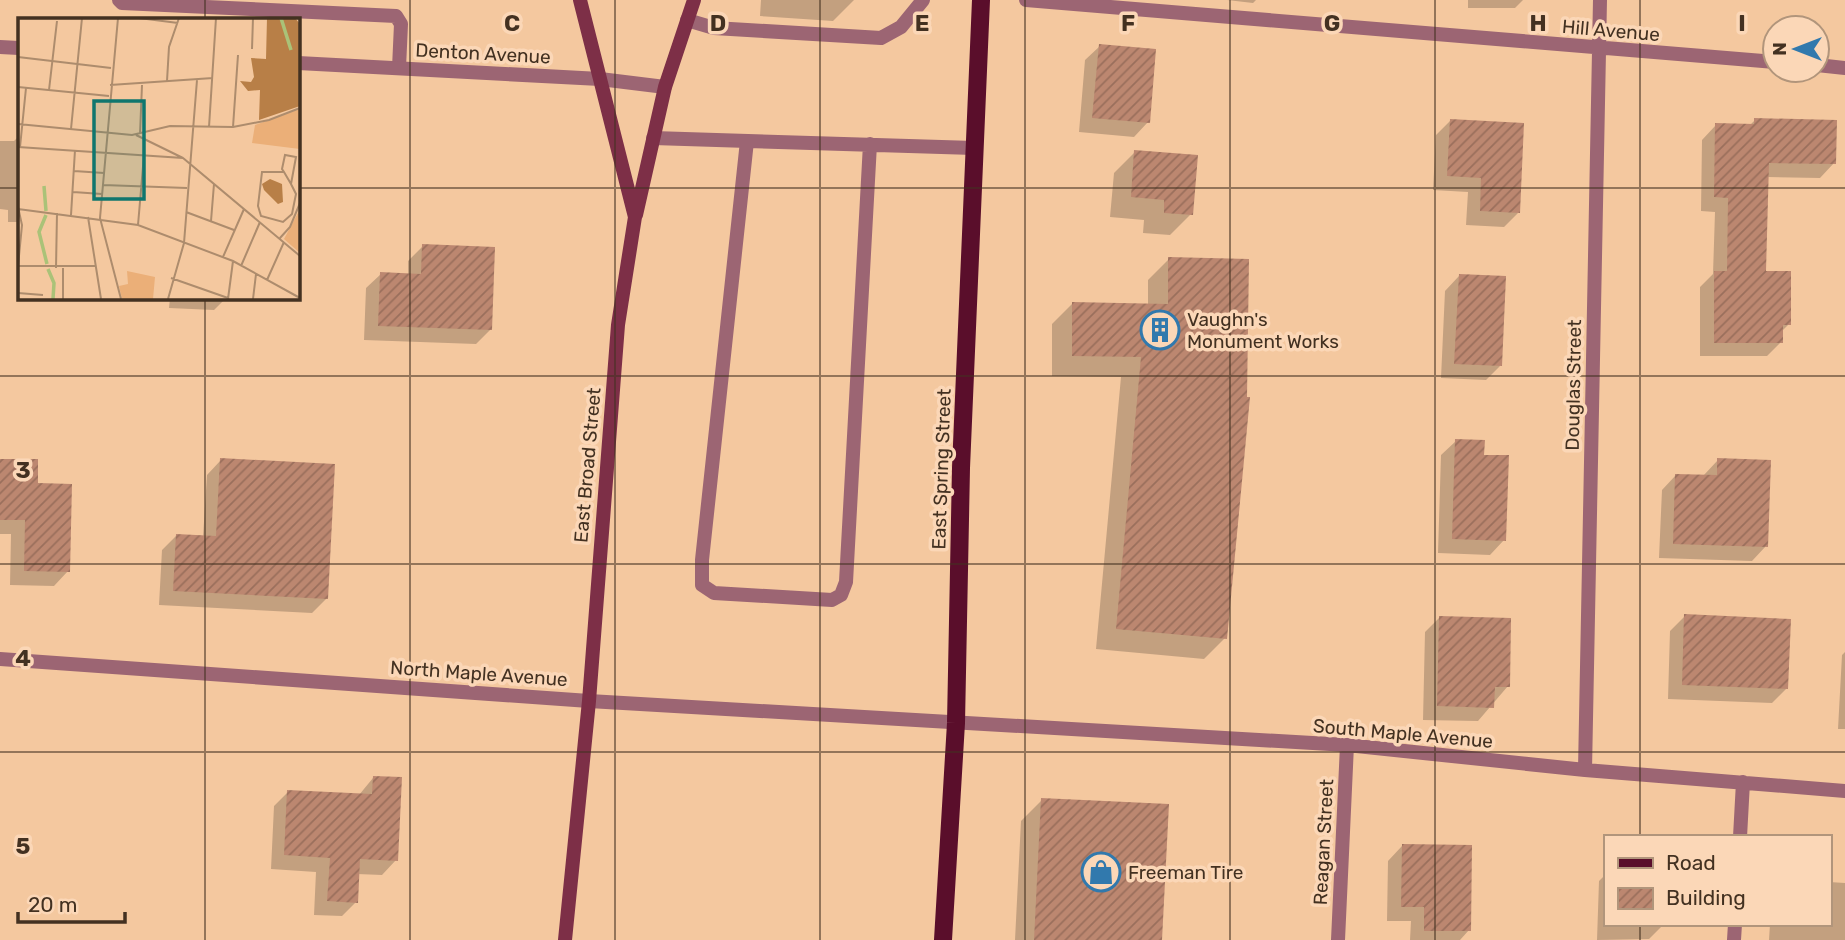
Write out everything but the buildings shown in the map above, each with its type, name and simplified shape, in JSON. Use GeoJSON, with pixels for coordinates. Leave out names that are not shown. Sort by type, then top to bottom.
{"type":"FeatureCollection","features":[{"type":"Feature","properties":{"kind":"main road","name":"East Spring Street"},"geometry":{"type":"LineString","coordinates":[[943,940],[956,723],[961,468],[981,0]]}},
{"type":"Feature","properties":{"kind":"street"},"geometry":{"type":"LineString","coordinates":[[119,0],[122,3],[396,16],[401,24],[399,68]]}},
{"type":"Feature","properties":{"kind":"street","name":"East Broad Street"},"geometry":{"type":"LineString","coordinates":[[565,940],[589,701],[618,325],[635,217],[580,0]]}},
{"type":"Feature","properties":{"kind":"street"},"geometry":{"type":"LineString","coordinates":[[635,217],[665,87],[694,0]]}},
{"type":"Feature","properties":{"kind":"street"},"geometry":{"type":"LineString","coordinates":[[687,20],[714,28],[881,38],[901,27],[923,0]]}},
{"type":"Feature","properties":{"kind":"street","name":"Hill Avenue"},"geometry":{"type":"LineString","coordinates":[[1026,0],[1761,61]]}},
{"type":"Feature","properties":{"kind":"street","name":"Douglas Street"},"geometry":{"type":"LineString","coordinates":[[1585,770],[1600,0]]}},
{"type":"Feature","properties":{"kind":"street"},"geometry":{"type":"LineString","coordinates":[[0,47],[18,48]]}},
{"type":"Feature","properties":{"kind":"street","name":"Denton Avenue"},"geometry":{"type":"LineString","coordinates":[[299,63],[600,79],[665,87]]}},
{"type":"Feature","properties":{"kind":"street"},"geometry":{"type":"LineString","coordinates":[[653,138],[974,148]]}},
{"type":"Feature","properties":{"kind":"street"},"geometry":{"type":"LineString","coordinates":[[747,141],[702,560],[702,585],[714,593],[831,600],[842,595],[846,582],[870,144]]}},
{"type":"Feature","properties":{"kind":"street","name":"North Maple Avenue"},"geometry":{"type":"LineString","coordinates":[[0,659],[589,701],[956,723]]}},
{"type":"Feature","properties":{"kind":"street","name":"South Maple Avenue"},"geometry":{"type":"LineString","coordinates":[[956,723],[1347,745],[1585,770],[1845,792]]}},
{"type":"Feature","properties":{"kind":"street","name":"Reagan Street"},"geometry":{"type":"LineString","coordinates":[[1338,940],[1347,745]]}},
{"type":"Feature","properties":{"kind":"street"},"geometry":{"type":"LineString","coordinates":[[1740,835],[1743,782]]}},
{"type":"Feature","properties":{"kind":"place","name":"Vaughn's Monument Works"},"geometry":{"type":"Point","coordinates":[1160,330]}},
{"type":"Feature","properties":{"kind":"place","name":"Freeman Tire"},"geometry":{"type":"Point","coordinates":[1101,872]}}]}
